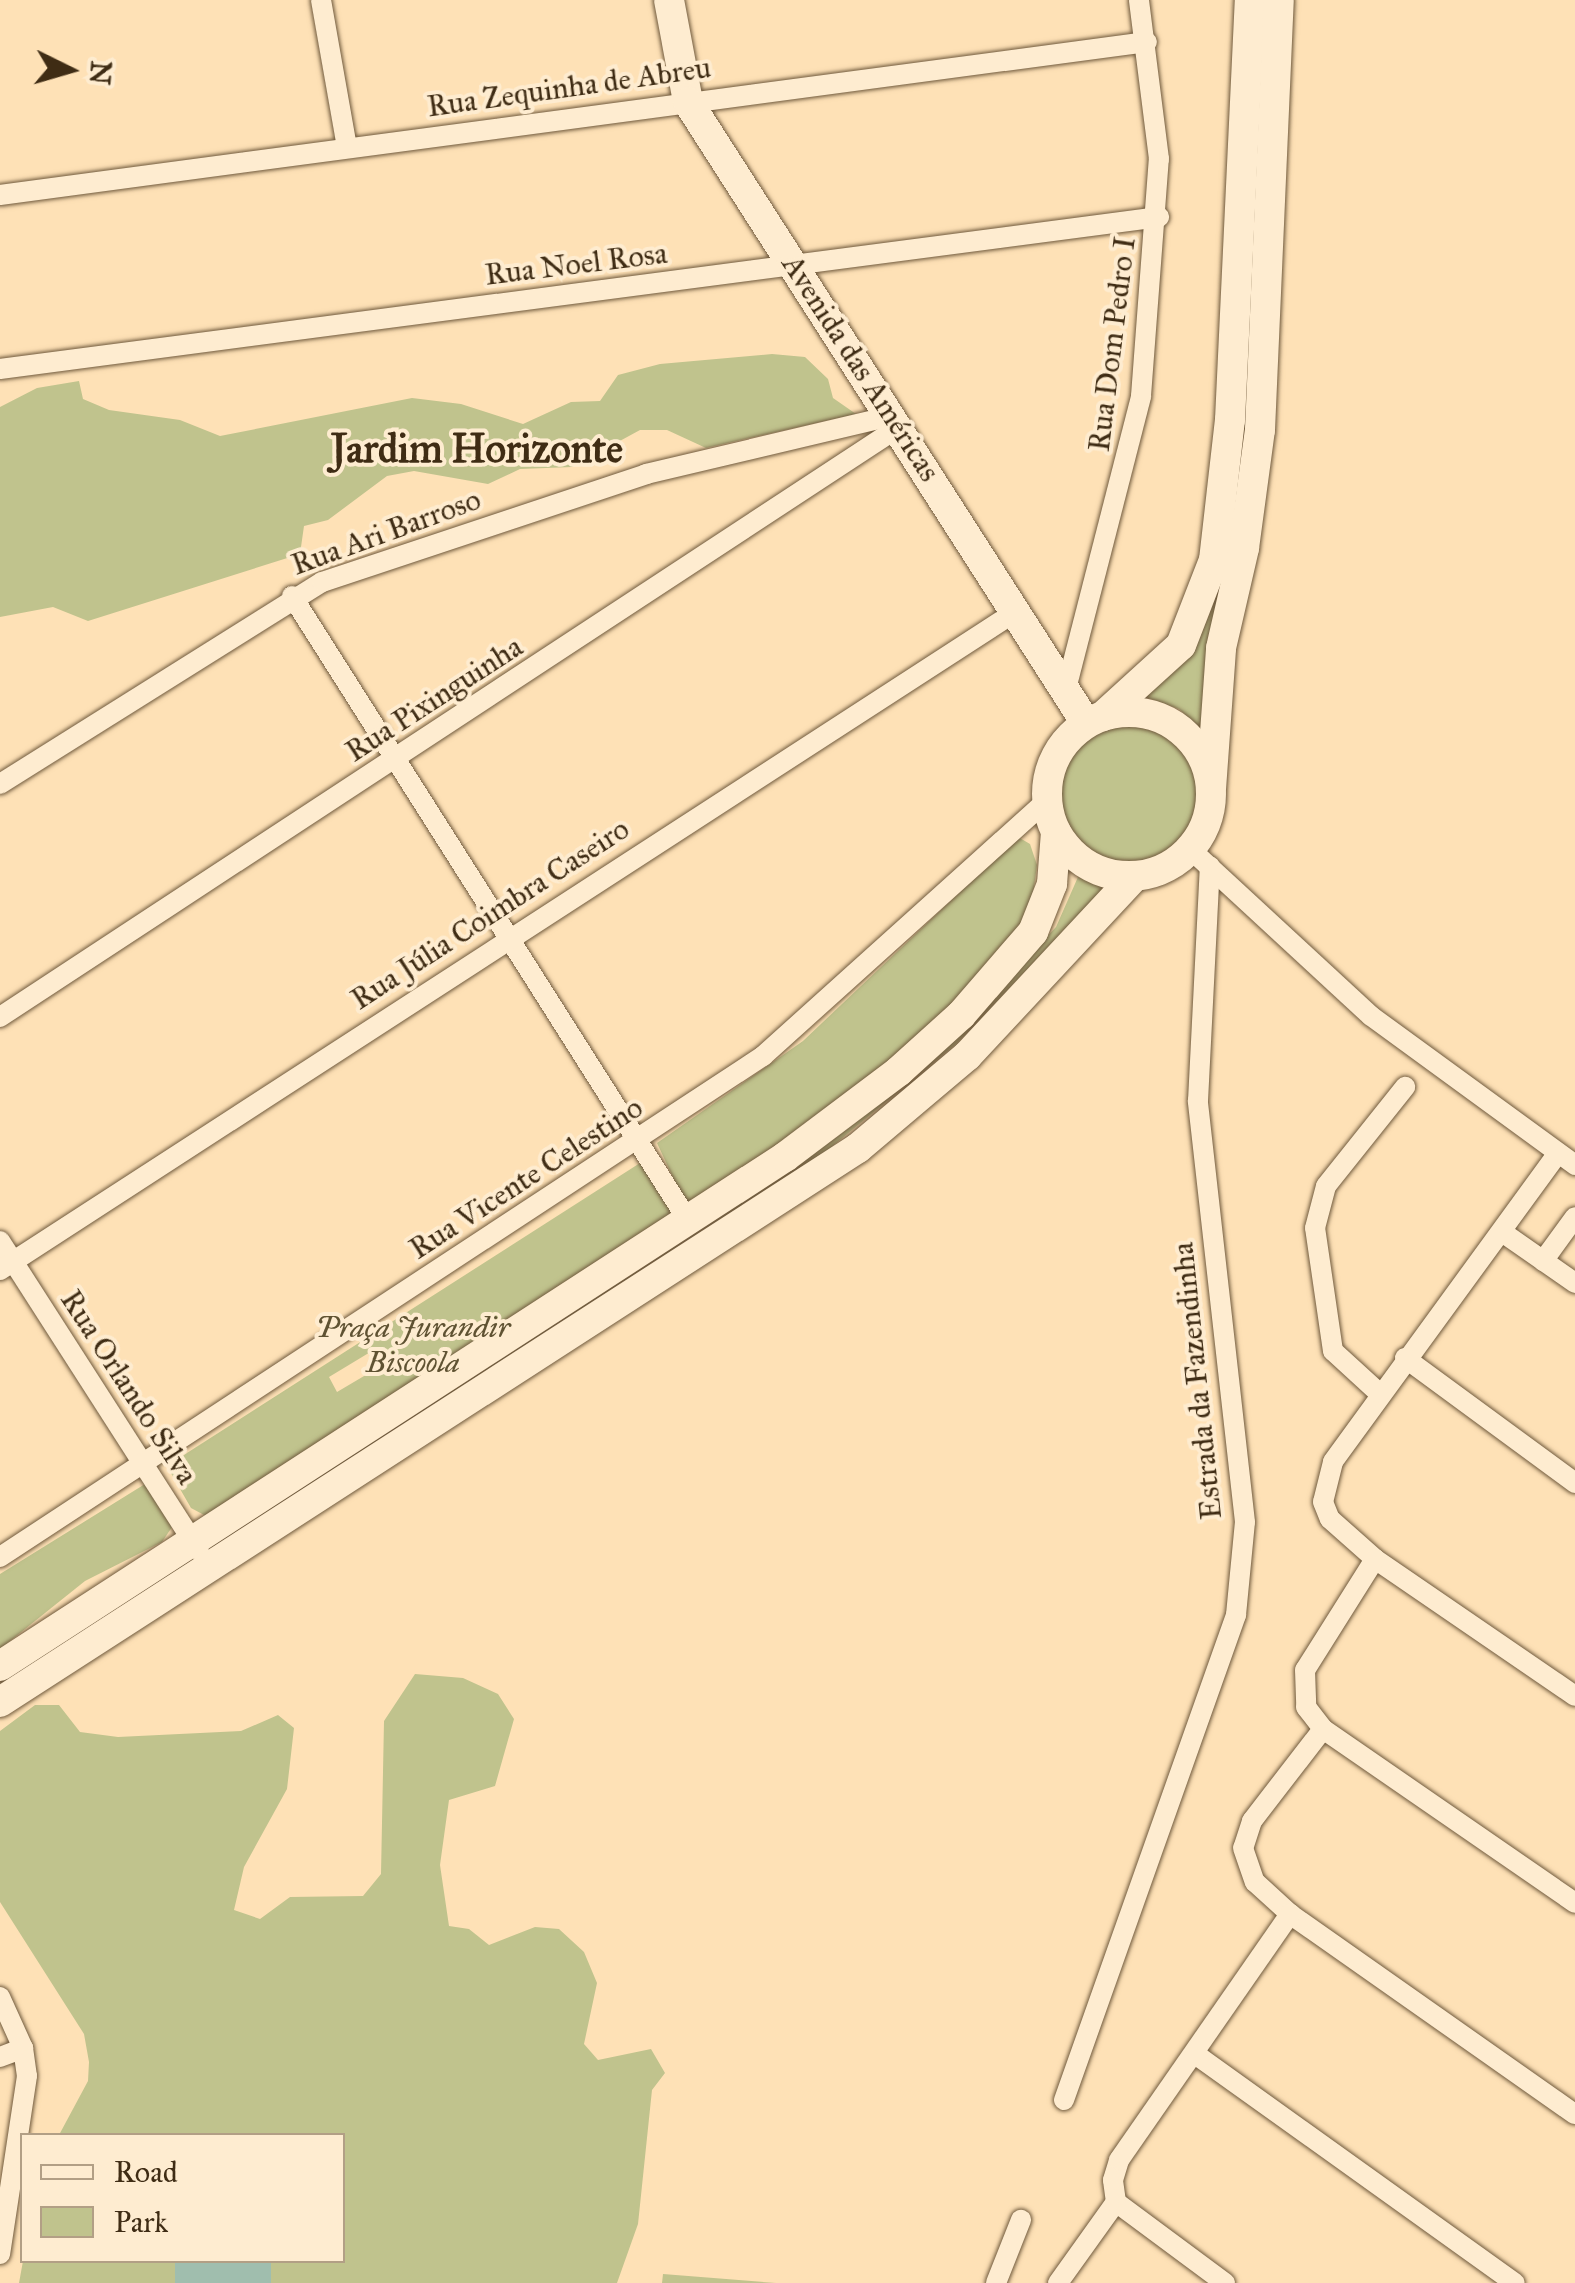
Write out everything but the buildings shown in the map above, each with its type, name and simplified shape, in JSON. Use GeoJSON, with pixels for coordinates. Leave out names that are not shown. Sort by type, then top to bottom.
{"type":"FeatureCollection","features":[{"type":"Feature","properties":{"kind":"main road","name":"Avenida das Américas"},"geometry":{"type":"LineString","coordinates":[[668,0],[688,102],[1015,612],[1066,689],[1094,719]]}},
{"type":"Feature","properties":{"kind":"main road"},"geometry":{"type":"LineString","coordinates":[[0,1702],[201,1554],[823,1130],[961,1015],[1034,932],[1052,884],[1056,832],[1047,800],[1056,756],[1182,645],[1214,560],[1230,420],[1250,0]]}},
{"type":"Feature","properties":{"kind":"main road"},"geometry":{"type":"LineString","coordinates":[[0,1666],[201,1554],[858,1148],[966,1056],[1134,876],[1200,857],[1211,789],[1220,648],[1244,548],[1260,430],[1280,0]]}},
{"type":"Feature","properties":{"kind":"main road"},"geometry":{"type":"LineString","coordinates":[[1094,719],[1127,711],[1175,726],[1199,754],[1211,789]]}},
{"type":"Feature","properties":{"kind":"main road"},"geometry":{"type":"LineString","coordinates":[[1056,832],[1088,866],[1134,876]]}},
{"type":"Feature","properties":{"kind":"street"},"geometry":{"type":"LineString","coordinates":[[321,0],[346,147]]}},
{"type":"Feature","properties":{"kind":"street","name":"Rua Dom Pedro I"},"geometry":{"type":"LineString","coordinates":[[1066,689],[1136,429],[1159,217],[1147,42],[1140,0]]}},
{"type":"Feature","properties":{"kind":"street","name":"Rua Zequinha de Abreu"},"geometry":{"type":"LineString","coordinates":[[0,195],[1147,42]]}},
{"type":"Feature","properties":{"kind":"street","name":"Rua Noel Rosa"},"geometry":{"type":"LineString","coordinates":[[0,369],[1159,217]]}},
{"type":"Feature","properties":{"kind":"street","name":"Rua Ari Barroso"},"geometry":{"type":"LineString","coordinates":[[0,784],[292,596],[663,469],[895,422]]}},
{"type":"Feature","properties":{"kind":"street","name":"Rua Pixinguinha"},"geometry":{"type":"LineString","coordinates":[[0,1016],[396,760],[895,422]]}},
{"type":"Feature","properties":{"kind":"street"},"geometry":{"type":"LineString","coordinates":[[292,596],[688,1220]]}},
{"type":"Feature","properties":{"kind":"street","name":"Rua Júlia Coimbra Caseiro"},"geometry":{"type":"LineString","coordinates":[[6,1266],[1015,612]]}},
{"type":"Feature","properties":{"kind":"street","name":"Rua Vicente Celestino"},"geometry":{"type":"LineString","coordinates":[[0,1557],[639,1140],[817,1012],[1047,800]]}},
{"type":"Feature","properties":{"kind":"street"},"geometry":{"type":"LineString","coordinates":[[1200,857],[1371,1016],[1566,1159],[1502,1232],[1379,1394],[1333,1462],[1323,1502],[1337,1527],[1375,1559],[1575,1696]]}},
{"type":"Feature","properties":{"kind":"street","name":"Estrada da Fazendinha"},"geometry":{"type":"LineString","coordinates":[[1064,2100],[1236,1615],[1245,1522],[1198,1101],[1200,857]]}},
{"type":"Feature","properties":{"kind":"street"},"geometry":{"type":"LineString","coordinates":[[1379,1394],[1333,1351],[1315,1228],[1326,1186],[1406,1087]]}},
{"type":"Feature","properties":{"kind":"street"},"geometry":{"type":"LineString","coordinates":[[1543,1261],[1575,1217]]}},
{"type":"Feature","properties":{"kind":"street"},"geometry":{"type":"LineString","coordinates":[[1502,1232],[1575,1283]]}},
{"type":"Feature","properties":{"kind":"street","name":"Rua Orlando Silva"},"geometry":{"type":"LineString","coordinates":[[0,1241],[6,1266],[201,1554]]}},
{"type":"Feature","properties":{"kind":"street"},"geometry":{"type":"LineString","coordinates":[[1405,1358],[1575,1483]]}},
{"type":"Feature","properties":{"kind":"street"},"geometry":{"type":"LineString","coordinates":[[1375,1559],[1304,1670],[1301,1696],[1322,1729],[1575,1903]]}},
{"type":"Feature","properties":{"kind":"street"},"geometry":{"type":"LineString","coordinates":[[1322,1729],[1252,1821],[1243,1848],[1255,1882],[1290,1914],[1575,2114]]}},
{"type":"Feature","properties":{"kind":"street"},"geometry":{"type":"LineString","coordinates":[[1058,2283],[1116,2202],[1119,2160],[1290,1914]]}},
{"type":"Feature","properties":{"kind":"street"},"geometry":{"type":"LineString","coordinates":[[0,1997],[23,2048],[28,2076],[0,2254]]}},
{"type":"Feature","properties":{"kind":"street"},"geometry":{"type":"LineString","coordinates":[[0,2057],[23,2048]]}},
{"type":"Feature","properties":{"kind":"street"},"geometry":{"type":"LineString","coordinates":[[1196,2054],[1515,2283]]}},
{"type":"Feature","properties":{"kind":"street"},"geometry":{"type":"LineString","coordinates":[[1116,2202],[1225,2283]]}},
{"type":"Feature","properties":{"kind":"street"},"geometry":{"type":"LineString","coordinates":[[996,2283],[1021,2220]]}},
{"type":"Feature","properties":{"kind":"green space"},"geometry":{"type":"Polygon","coordinates":[[[1251,321],[1245,451],[1204,732],[1179,709],[1143,696],[1199,639],[1214,603],[1237,493],[1251,321]]]}},
{"type":"Feature","properties":{"kind":"green space"},"geometry":{"type":"Polygon","coordinates":[[[772,354],[805,357],[828,379],[833,398],[856,414],[706,448],[667,430],[640,430],[572,467],[520,469],[488,484],[414,471],[387,476],[328,520],[304,526],[300,554],[88,621],[53,607],[0,617],[0,407],[37,388],[79,381],[83,399],[109,410],[180,420],[220,436],[412,398],[461,404],[523,424],[571,402],[600,401],[618,375],[660,364],[772,354]]]}},
{"type":"Feature","properties":{"kind":"green space"},"geometry":{"type":"Polygon","coordinates":[[[1129,721],[1156,726],[1179,742],[1195,765],[1200,792],[1195,819],[1179,842],[1156,858],[1129,863],[1102,858],[1079,842],[1063,819],[1058,792],[1063,765],[1079,742],[1102,726],[1129,721]]]}},
{"type":"Feature","properties":{"kind":"green space"},"geometry":{"type":"Polygon","coordinates":[[[1018,837],[1030,844],[1037,865],[1031,909],[1020,931],[942,1014],[846,1099],[690,1203],[683,1199],[657,1143],[803,1041],[1018,837]]]}},
{"type":"Feature","properties":{"kind":"green space"},"geometry":{"type":"Polygon","coordinates":[[[1078,877],[1104,888],[957,1043],[916,1077],[1056,927],[1078,877]]]}},
{"type":"Feature","properties":{"kind":"green space"},"geometry":{"type":"Polygon","coordinates":[[[915,1078],[824,1153],[701,1232],[915,1078]]]}},
{"type":"Feature","properties":{"kind":"green space","name":"Praça Jurandir Biscoola"},"geometry":{"type":"Polygon","coordinates":[[[640,1163],[676,1214],[206,1516],[191,1508],[168,1468],[640,1163]],[[372,1351],[329,1377],[337,1392],[381,1366],[372,1351]]]}},
{"type":"Feature","properties":{"kind":"green space"},"geometry":{"type":"Polygon","coordinates":[[[684,1241],[560,1328],[220,1541],[503,1360],[684,1241]]]}},
{"type":"Feature","properties":{"kind":"green space"},"geometry":{"type":"Polygon","coordinates":[[[145,1484],[172,1527],[162,1542],[85,1581],[0,1649],[0,1574],[145,1484]]]}},
{"type":"Feature","properties":{"kind":"green space"},"geometry":{"type":"Polygon","coordinates":[[[415,1674],[463,1678],[498,1694],[514,1719],[495,1786],[449,1800],[440,1865],[449,1926],[469,1929],[489,1945],[535,1927],[559,1929],[584,1952],[597,1983],[584,2044],[598,2060],[651,2049],[665,2073],[652,2090],[638,2224],[617,2283],[19,2283],[23,2263],[345,2263],[345,2133],[60,2133],[88,2081],[89,2062],[84,2034],[0,1902],[0,1731],[35,1705],[59,1705],[80,1732],[118,1737],[241,1731],[278,1715],[294,1728],[287,1789],[244,1867],[234,1910],[260,1919],[290,1897],[363,1896],[381,1874],[384,1721],[415,1674]]]}},
{"type":"Feature","properties":{"kind":"green space"},"geometry":{"type":"Polygon","coordinates":[[[663,2274],[776,2283],[662,2283],[663,2274]]]}},
{"type":"Feature","properties":{"kind":"shaded area"},"geometry":{"type":"Polygon","coordinates":[[[175,2263],[271,2263],[271,2283],[175,2283],[175,2263]]]}},
{"type":"Feature","properties":{"kind":"district","name":"Jardim Horizonte"},"geometry":{"type":"Point","coordinates":[477,449]}}]}
